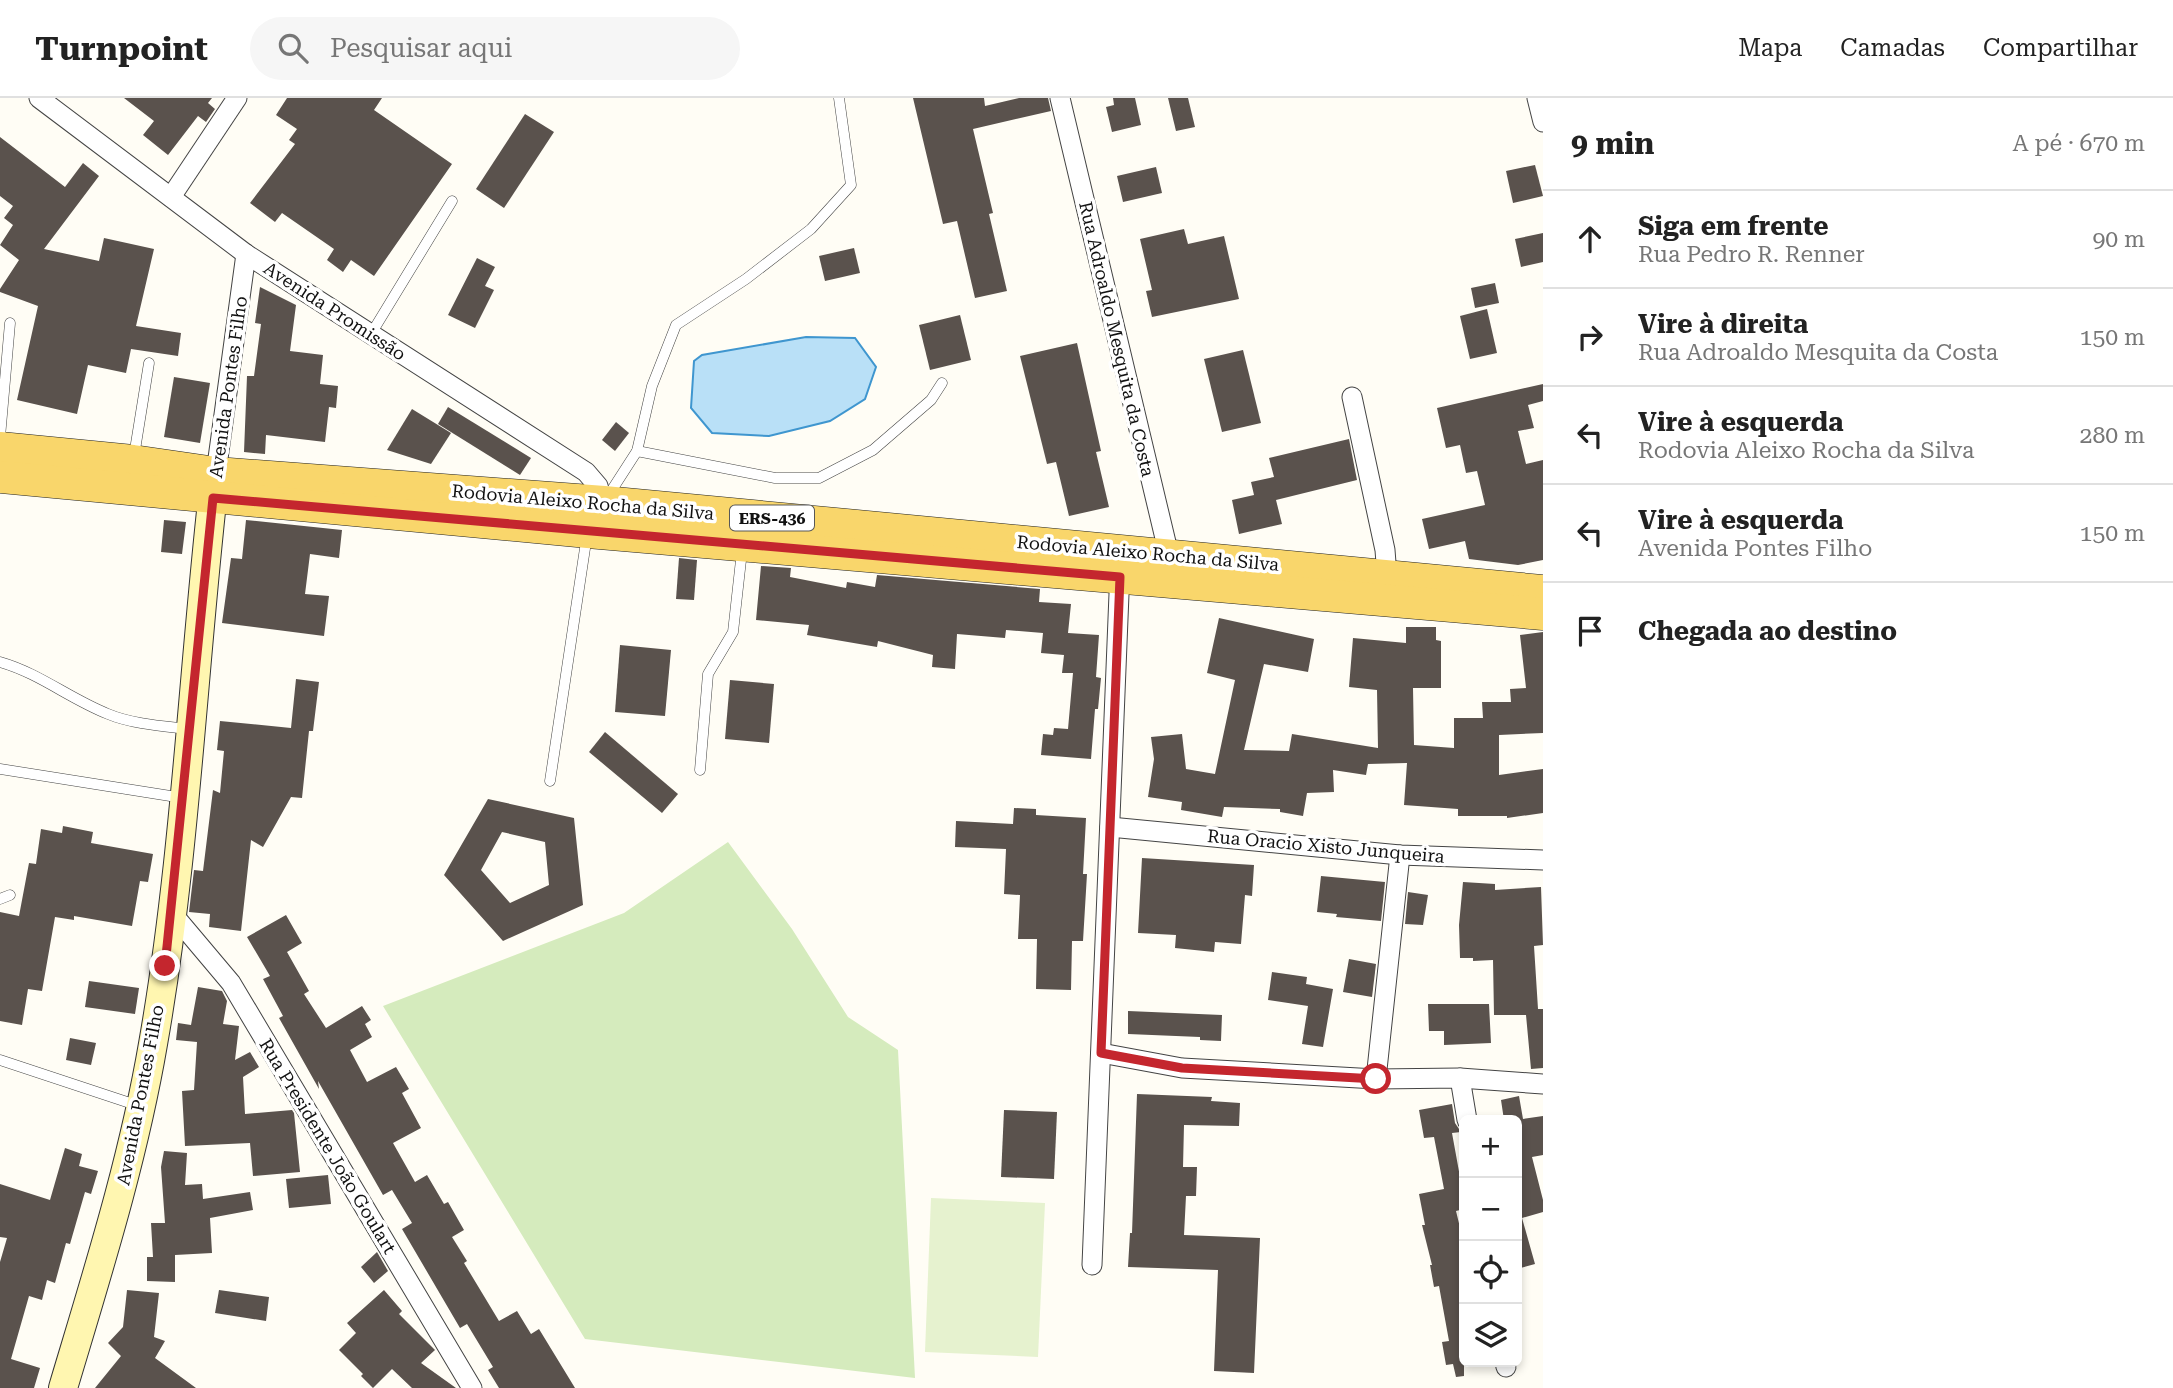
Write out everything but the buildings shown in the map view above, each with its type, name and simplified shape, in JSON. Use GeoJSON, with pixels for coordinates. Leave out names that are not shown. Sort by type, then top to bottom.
{"type":"FeatureCollection","features":[{"type":"Feature","properties":{"kind":"main road","name":"Rodovia Aleixo Rocha da Silva"},"geometry":{"type":"LineString","coordinates":[[0,448],[133,461],[214,486],[598,533],[743,545],[1169,568],[1543,614]]}},
{"type":"Feature","properties":{"kind":"main road","name":"Rodovia Aleixo Rocha da Silva"},"geometry":{"type":"LineString","coordinates":[[0,477],[604,502],[1120,564]]}},
{"type":"Feature","properties":{"kind":"main road","name":"Rodovia Aleixo Rocha da Silva"},"geometry":{"type":"LineString","coordinates":[[1169,568],[1387,576],[1543,590]]}},
{"type":"Feature","properties":{"kind":"street","name":"Avenida Promissão"},"geometry":{"type":"LineString","coordinates":[[39,98],[246,254],[586,472],[598,486],[604,502],[598,533]]}},
{"type":"Feature","properties":{"kind":"street"},"geometry":{"type":"LineString","coordinates":[[171,197],[237,98]]}},
{"type":"Feature","properties":{"kind":"street","name":"Rua Adroaldo Mesquita da Costa"},"geometry":{"type":"LineString","coordinates":[[1060,98],[1169,568]]}},
{"type":"Feature","properties":{"kind":"street"},"geometry":{"type":"LineString","coordinates":[[1537,98],[1543,122]]}},
{"type":"Feature","properties":{"kind":"street","name":"Avenida Pontes Filho"},"geometry":{"type":"LineString","coordinates":[[63,1388],[124,1181],[153,1045],[172,913],[214,486],[246,254]]}},
{"type":"Feature","properties":{"kind":"street"},"geometry":{"type":"LineString","coordinates":[[1352,397],[1385,550],[1387,576]]}},
{"type":"Feature","properties":{"kind":"street"},"geometry":{"type":"LineString","coordinates":[[1092,1265],[1120,564]]}},
{"type":"Feature","properties":{"kind":"street","name":"Rua Oracio Xisto Junqueira"},"geometry":{"type":"LineString","coordinates":[[1110,827],[1400,855],[1543,860]]}},
{"type":"Feature","properties":{"kind":"street"},"geometry":{"type":"LineString","coordinates":[[1376,1079],[1400,855]]}},
{"type":"Feature","properties":{"kind":"street","name":"Rua Presidente João Goulart"},"geometry":{"type":"LineString","coordinates":[[172,913],[231,983],[472,1388]]}},
{"type":"Feature","properties":{"kind":"street"},"geometry":{"type":"LineString","coordinates":[[1101,1053],[1182,1068],[1376,1079],[1460,1078],[1543,1084]]}},
{"type":"Feature","properties":{"kind":"street"},"geometry":{"type":"LineString","coordinates":[[1460,1078],[1466,1115]]}},
{"type":"Feature","properties":{"kind":"lane"},"geometry":{"type":"LineString","coordinates":[[604,502],[637,451],[652,386],[676,325],[746,279],[811,229],[851,185],[839,98]]}},
{"type":"Feature","properties":{"kind":"lane"},"geometry":{"type":"LineString","coordinates":[[372,334],[453,201]]}},
{"type":"Feature","properties":{"kind":"lane"},"geometry":{"type":"LineString","coordinates":[[0,437],[10,323]]}},
{"type":"Feature","properties":{"kind":"lane"},"geometry":{"type":"LineString","coordinates":[[133,461],[149,363]]}},
{"type":"Feature","properties":{"kind":"lane"},"geometry":{"type":"LineString","coordinates":[[637,451],[775,478],[819,478],[873,450],[931,400],[942,383]]}},
{"type":"Feature","properties":{"kind":"lane"},"geometry":{"type":"LineString","coordinates":[[550,781],[598,533]]}},
{"type":"Feature","properties":{"kind":"lane"},"geometry":{"type":"LineString","coordinates":[[700,770],[708,674],[733,632],[743,545]]}},
{"type":"Feature","properties":{"kind":"lane"},"geometry":{"type":"LineString","coordinates":[[0,662],[20,668],[109,715],[154,725],[190,729]]}},
{"type":"Feature","properties":{"kind":"lane"},"geometry":{"type":"LineString","coordinates":[[0,769],[183,799]]}},
{"type":"Feature","properties":{"kind":"lane"},"geometry":{"type":"LineString","coordinates":[[0,1060],[140,1107]]}},
{"type":"Feature","properties":{"kind":"green space"},"geometry":{"type":"Polygon","coordinates":[[[728,842],[792,929],[848,1017],[898,1050],[915,1378],[585,1339],[383,1006],[624,913],[728,842]]]}},
{"type":"Feature","properties":{"kind":"green space"},"geometry":{"type":"Polygon","coordinates":[[[931,1198],[1045,1203],[1038,1357],[925,1352],[931,1198]]]}},
{"type":"Feature","properties":{"kind":"water"},"geometry":{"type":"Polygon","coordinates":[[[806,337],[855,338],[876,367],[865,399],[830,421],[769,436],[712,433],[691,408],[694,361],[702,355],[806,337]]]}},
{"type":"Feature","properties":{"kind":"route"},"geometry":{"type":"LineString","coordinates":[[165,966],[213,498],[1120,577],[1101,1053],[1182,1068],[1376,1079]]}}]}
